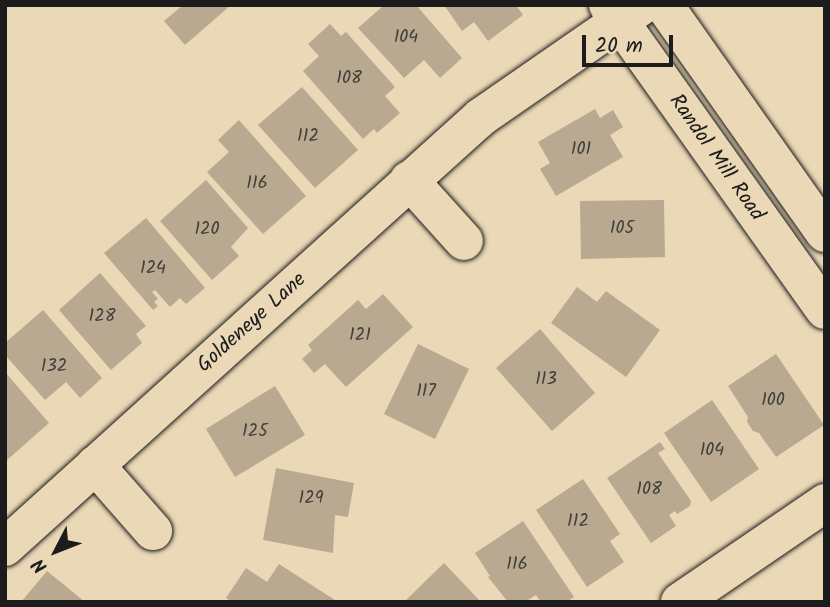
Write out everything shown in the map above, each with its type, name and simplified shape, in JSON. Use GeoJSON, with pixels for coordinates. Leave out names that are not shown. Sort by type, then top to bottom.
{"type":"FeatureCollection","features":[{"type":"Feature","properties":{"kind":"street"},"geometry":{"type":"LineString","coordinates":[[664,5],[825,233]]}},
{"type":"Feature","properties":{"kind":"street","name":"Goldeneye Lane"},"geometry":{"type":"LineString","coordinates":[[5,547],[481,117],[624,11]]}},
{"type":"Feature","properties":{"kind":"street","name":"Randol Mill Road"},"geometry":{"type":"LineString","coordinates":[[624,11],[825,310]]}},
{"type":"Feature","properties":{"kind":"street"},"geometry":{"type":"LineString","coordinates":[[409,180],[464,241]]}},
{"type":"Feature","properties":{"kind":"street"},"geometry":{"type":"LineString","coordinates":[[95,465],[153,531]]}},
{"type":"Feature","properties":{"kind":"street"},"geometry":{"type":"LineString","coordinates":[[680,602],[825,503]]}},
{"type":"Feature","properties":{"kind":"building"},"geometry":{"type":"Polygon","coordinates":[[[183,5],[231,5],[185,45],[164,21],[183,5]]]}},
{"type":"Feature","properties":{"kind":"building"},"geometry":{"type":"Polygon","coordinates":[[[384,5],[416,5],[462,58],[440,78],[424,60],[404,78],[358,28],[384,5]]]}},
{"type":"Feature","properties":{"kind":"building"},"geometry":{"type":"Polygon","coordinates":[[[444,5],[516,5],[523,15],[488,41],[474,22],[462,31],[444,5]]]}},
{"type":"Feature","properties":{"kind":"building"},"geometry":{"type":"Polygon","coordinates":[[[330,24],[341,36],[346,32],[395,87],[385,96],[400,113],[377,133],[374,129],[363,139],[303,71],[319,56],[308,44],[330,24]]]}},
{"type":"Feature","properties":{"kind":"building"},"geometry":{"type":"Polygon","coordinates":[[[302,87],[358,150],[315,188],[258,125],[302,87]]]}},
{"type":"Feature","properties":{"kind":"building"},"geometry":{"type":"Polygon","coordinates":[[[595,109],[600,118],[613,110],[623,127],[610,135],[623,157],[556,196],[540,169],[550,163],[538,142],[595,109]]]}},
{"type":"Feature","properties":{"kind":"building"},"geometry":{"type":"Polygon","coordinates":[[[239,120],[306,196],[263,234],[207,172],[229,152],[218,140],[239,120]]]}},
{"type":"Feature","properties":{"kind":"building"},"geometry":{"type":"Polygon","coordinates":[[[206,180],[248,228],[231,247],[239,256],[212,280],[160,221],[206,180]]]}},
{"type":"Feature","properties":{"kind":"building"},"geometry":{"type":"Polygon","coordinates":[[[664,200],[665,257],[581,259],[580,201],[664,200]]]}},
{"type":"Feature","properties":{"kind":"building"},"geometry":{"type":"Polygon","coordinates":[[[146,218],[205,288],[186,304],[180,298],[170,307],[155,290],[152,292],[158,299],[154,302],[158,306],[153,310],[104,253],[146,218]]]}},
{"type":"Feature","properties":{"kind":"building"},"geometry":{"type":"Polygon","coordinates":[[[100,273],[146,326],[136,334],[142,343],[111,370],[59,310],[100,273]]]}},
{"type":"Feature","properties":{"kind":"building"},"geometry":{"type":"Polygon","coordinates":[[[577,287],[597,302],[606,291],[660,330],[626,377],[551,323],[577,287]]]}},
{"type":"Feature","properties":{"kind":"building"},"geometry":{"type":"Polygon","coordinates":[[[383,294],[413,327],[346,387],[325,364],[314,373],[302,359],[312,350],[308,345],[358,300],[366,309],[383,294]]]}},
{"type":"Feature","properties":{"kind":"building"},"geometry":{"type":"Polygon","coordinates":[[[43,310],[102,378],[80,398],[66,382],[45,400],[5,355],[5,343],[43,310]]]}},
{"type":"Feature","properties":{"kind":"building"},"geometry":{"type":"Polygon","coordinates":[[[540,329],[595,393],[552,431],[496,368],[540,329]]]}},
{"type":"Feature","properties":{"kind":"building"},"geometry":{"type":"Polygon","coordinates":[[[418,344],[469,369],[435,439],[384,414],[418,344]]]}},
{"type":"Feature","properties":{"kind":"building"},"geometry":{"type":"Polygon","coordinates":[[[776,354],[824,425],[776,457],[759,433],[753,431],[747,422],[748,417],[728,386],[776,354]]]}},
{"type":"Feature","properties":{"kind":"building"},"geometry":{"type":"Polygon","coordinates":[[[5,372],[49,423],[7,460],[5,459],[5,372]]]}},
{"type":"Feature","properties":{"kind":"building"},"geometry":{"type":"Polygon","coordinates":[[[275,386],[305,435],[235,477],[206,429],[275,386]]]}},
{"type":"Feature","properties":{"kind":"building"},"geometry":{"type":"Polygon","coordinates":[[[712,400],[759,469],[711,502],[664,433],[712,400]]]}},
{"type":"Feature","properties":{"kind":"building"},"geometry":{"type":"Polygon","coordinates":[[[660,442],[665,449],[658,453],[691,501],[690,506],[677,514],[675,511],[669,515],[676,526],[651,543],[607,478],[660,442]]]}},
{"type":"Feature","properties":{"kind":"building"},"geometry":{"type":"Polygon","coordinates":[[[276,468],[354,483],[348,517],[335,515],[333,553],[263,540],[276,468]]]}},
{"type":"Feature","properties":{"kind":"building"},"geometry":{"type":"Polygon","coordinates":[[[583,479],[620,534],[610,541],[624,562],[587,587],[536,510],[583,479]]]}},
{"type":"Feature","properties":{"kind":"building"},"geometry":{"type":"Polygon","coordinates":[[[523,521],[574,597],[567,602],[541,602],[536,595],[525,602],[508,602],[488,577],[490,576],[475,553],[523,521]]]}},
{"type":"Feature","properties":{"kind":"building"},"geometry":{"type":"Polygon","coordinates":[[[444,563],[481,602],[404,602],[444,563]]]}},
{"type":"Feature","properties":{"kind":"building"},"geometry":{"type":"Polygon","coordinates":[[[279,564],[338,602],[232,602],[226,598],[246,568],[267,582],[279,564]]]}},
{"type":"Feature","properties":{"kind":"building"},"geometry":{"type":"Polygon","coordinates":[[[47,571],[85,602],[21,602],[47,571]]]}}]}
